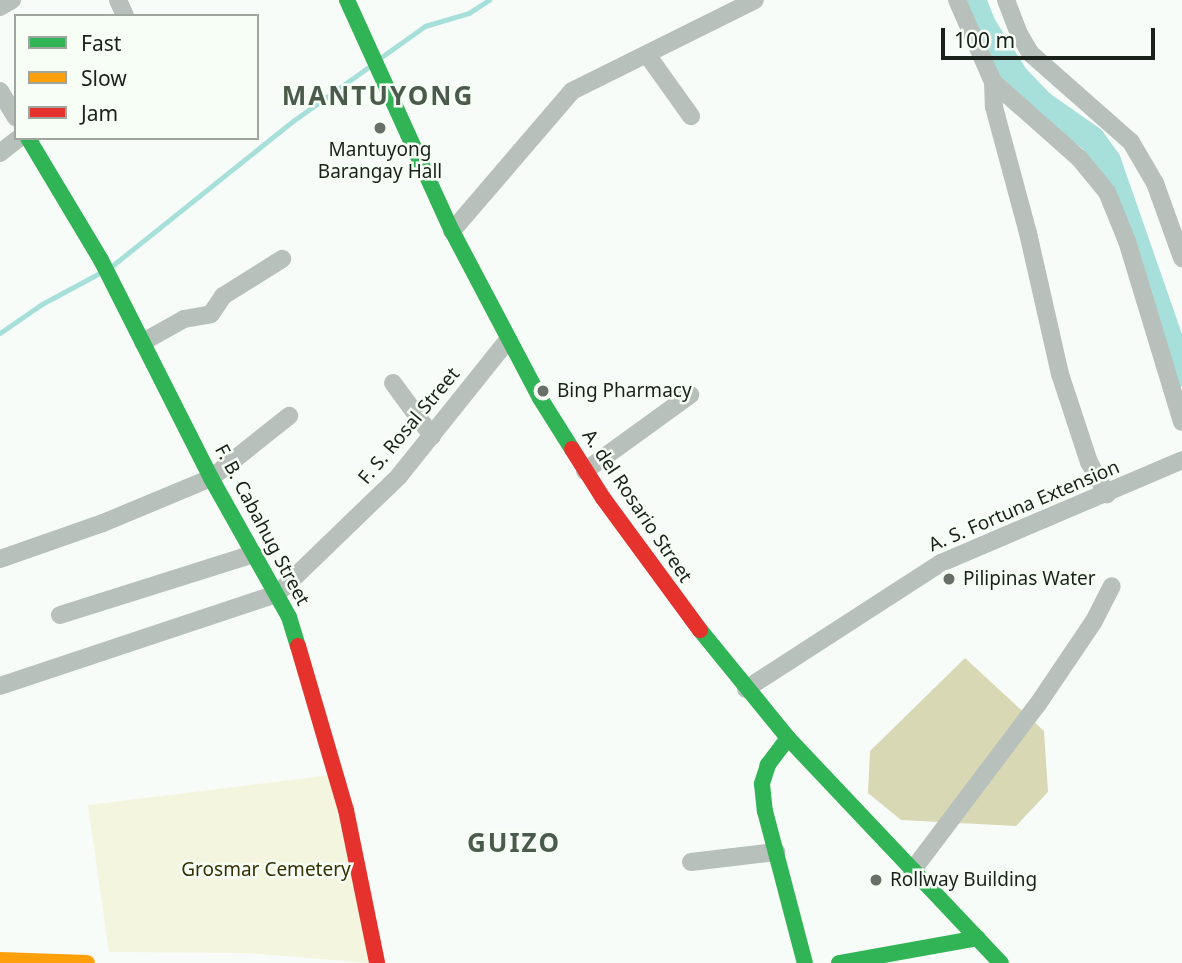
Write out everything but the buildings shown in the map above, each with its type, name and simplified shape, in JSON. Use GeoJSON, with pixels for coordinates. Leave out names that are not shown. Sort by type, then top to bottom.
{"type":"FeatureCollection","features":[{"type":"Feature","properties":{"kind":"street"},"geometry":{"type":"LineString","coordinates":[[0,8],[12,0]]}},
{"type":"Feature","properties":{"kind":"street","name":"A. del Rosario Street"},"geometry":{"type":"LineString","coordinates":[[347,0],[452,231],[508,340],[586,471],[678,602],[746,689],[788,738],[1001,963]]}},
{"type":"Feature","properties":{"kind":"street"},"geometry":{"type":"LineString","coordinates":[[452,231],[572,91],[602,74],[648,56],[755,0]]}},
{"type":"Feature","properties":{"kind":"street"},"geometry":{"type":"LineString","coordinates":[[957,0],[993,82],[994,107],[1028,233],[1060,374],[1089,462],[1107,494]]}},
{"type":"Feature","properties":{"kind":"street"},"geometry":{"type":"LineString","coordinates":[[1006,0],[1018,32],[1030,53],[1131,142],[1155,183],[1182,258]]}},
{"type":"Feature","properties":{"kind":"street"},"geometry":{"type":"LineString","coordinates":[[648,56],[691,116]]}},
{"type":"Feature","properties":{"kind":"street"},"geometry":{"type":"LineString","coordinates":[[993,82],[1079,158],[1107,192],[1124,233],[1182,422]]}},
{"type":"Feature","properties":{"kind":"street"},"geometry":{"type":"LineString","coordinates":[[0,91],[14,115]]}},
{"type":"Feature","properties":{"kind":"street"},"geometry":{"type":"LineString","coordinates":[[0,153],[16,140]]}},
{"type":"Feature","properties":{"kind":"street","name":"F. B. Cabahug Street"},"geometry":{"type":"LineString","coordinates":[[29,140],[112,281],[211,478],[289,617],[343,797],[377,963]]}},
{"type":"Feature","properties":{"kind":"street"},"geometry":{"type":"LineString","coordinates":[[143,342],[184,319],[211,314],[223,296],[282,259]]}},
{"type":"Feature","properties":{"kind":"street","name":"F. S. Rosal Street"},"geometry":{"type":"LineString","coordinates":[[277,594],[399,477],[508,340]]}},
{"type":"Feature","properties":{"kind":"street"},"geometry":{"type":"LineString","coordinates":[[393,383],[432,436]]}},
{"type":"Feature","properties":{"kind":"street"},"geometry":{"type":"LineString","coordinates":[[586,471],[690,395]]}},
{"type":"Feature","properties":{"kind":"street"},"geometry":{"type":"LineString","coordinates":[[0,559],[103,523],[211,478],[289,416]]}},
{"type":"Feature","properties":{"kind":"street","name":"A. S. Fortuna Extension"},"geometry":{"type":"LineString","coordinates":[[746,689],[941,563],[1182,460]]}},
{"type":"Feature","properties":{"kind":"street"},"geometry":{"type":"LineString","coordinates":[[60,615],[254,554]]}},
{"type":"Feature","properties":{"kind":"street"},"geometry":{"type":"LineString","coordinates":[[912,871],[1038,704],[1094,621],[1112,586]]}},
{"type":"Feature","properties":{"kind":"street"},"geometry":{"type":"LineString","coordinates":[[0,686],[277,594]]}},
{"type":"Feature","properties":{"kind":"street"},"geometry":{"type":"LineString","coordinates":[[788,738],[768,765],[762,784],[765,811],[805,963]]}},
{"type":"Feature","properties":{"kind":"street"},"geometry":{"type":"LineString","coordinates":[[691,862],[776,852]]}},
{"type":"Feature","properties":{"kind":"street"},"geometry":{"type":"LineString","coordinates":[[839,963],[978,938]]}},
{"type":"Feature","properties":{"kind":"street"},"geometry":{"type":"LineString","coordinates":[[0,960],[87,963]]}},
{"type":"Feature","properties":{"kind":"green space"},"geometry":{"type":"Polygon","coordinates":[[[965,658],[1044,731],[1048,792],[1016,826],[901,820],[868,793],[870,751],[965,658]]]}},
{"type":"Feature","properties":{"kind":"green space","name":"Grosmar Cemetery"},"geometry":{"type":"Polygon","coordinates":[[[330,775],[370,963],[247,953],[109,952],[88,805],[330,775]]]}},
{"type":"Feature","properties":{"kind":"waterway"},"geometry":{"type":"LineString","coordinates":[[383,56],[425,26],[469,13],[489,0]]}},
{"type":"Feature","properties":{"kind":"waterway"},"geometry":{"type":"LineString","coordinates":[[973,0],[983,25],[1016,77],[1042,104],[1092,139],[1108,161],[1182,373]]}},
{"type":"Feature","properties":{"kind":"waterway"},"geometry":{"type":"LineString","coordinates":[[112,266],[293,121],[370,66]]}},
{"type":"Feature","properties":{"kind":"waterway"},"geometry":{"type":"LineString","coordinates":[[0,333],[42,304],[98,274]]}},
{"type":"Feature","properties":{"kind":"traffic: fast"},"geometry":{"type":"LineString","coordinates":[[347,0],[452,231],[540,398],[572,449]]}},
{"type":"Feature","properties":{"kind":"traffic: fast"},"geometry":{"type":"LineString","coordinates":[[29,140],[101,260],[211,478],[289,617],[298,646]]}},
{"type":"Feature","properties":{"kind":"traffic: fast"},"geometry":{"type":"LineString","coordinates":[[700,630],[788,738],[1001,963]]}},
{"type":"Feature","properties":{"kind":"traffic: fast"},"geometry":{"type":"LineString","coordinates":[[788,738],[768,765],[762,784],[765,811],[805,963]]}},
{"type":"Feature","properties":{"kind":"traffic: fast"},"geometry":{"type":"LineString","coordinates":[[839,963],[978,938]]}},
{"type":"Feature","properties":{"kind":"traffic: slow"},"geometry":{"type":"LineString","coordinates":[[0,960],[87,963]]}},
{"type":"Feature","properties":{"kind":"traffic: jam"},"geometry":{"type":"LineString","coordinates":[[572,449],[603,498],[700,630]]}},
{"type":"Feature","properties":{"kind":"traffic: jam"},"geometry":{"type":"LineString","coordinates":[[298,646],[346,810],[377,963]]}},
{"type":"Feature","properties":{"kind":"place","name":"Mantuyong Barangay Hall"},"geometry":{"type":"Point","coordinates":[380,128]}},
{"type":"Feature","properties":{"kind":"place","name":"Bing Pharmacy"},"geometry":{"type":"Point","coordinates":[543,391]}},
{"type":"Feature","properties":{"kind":"place","name":"Pilipinas Water"},"geometry":{"type":"Point","coordinates":[949,579]}},
{"type":"Feature","properties":{"kind":"place","name":"Rollway Building"},"geometry":{"type":"Point","coordinates":[876,880]}},
{"type":"Feature","properties":{"kind":"district","name":"MANTUYONG"},"geometry":{"type":"Point","coordinates":[378,96]}},
{"type":"Feature","properties":{"kind":"district","name":"GUIZO"},"geometry":{"type":"Point","coordinates":[514,843]}}]}
